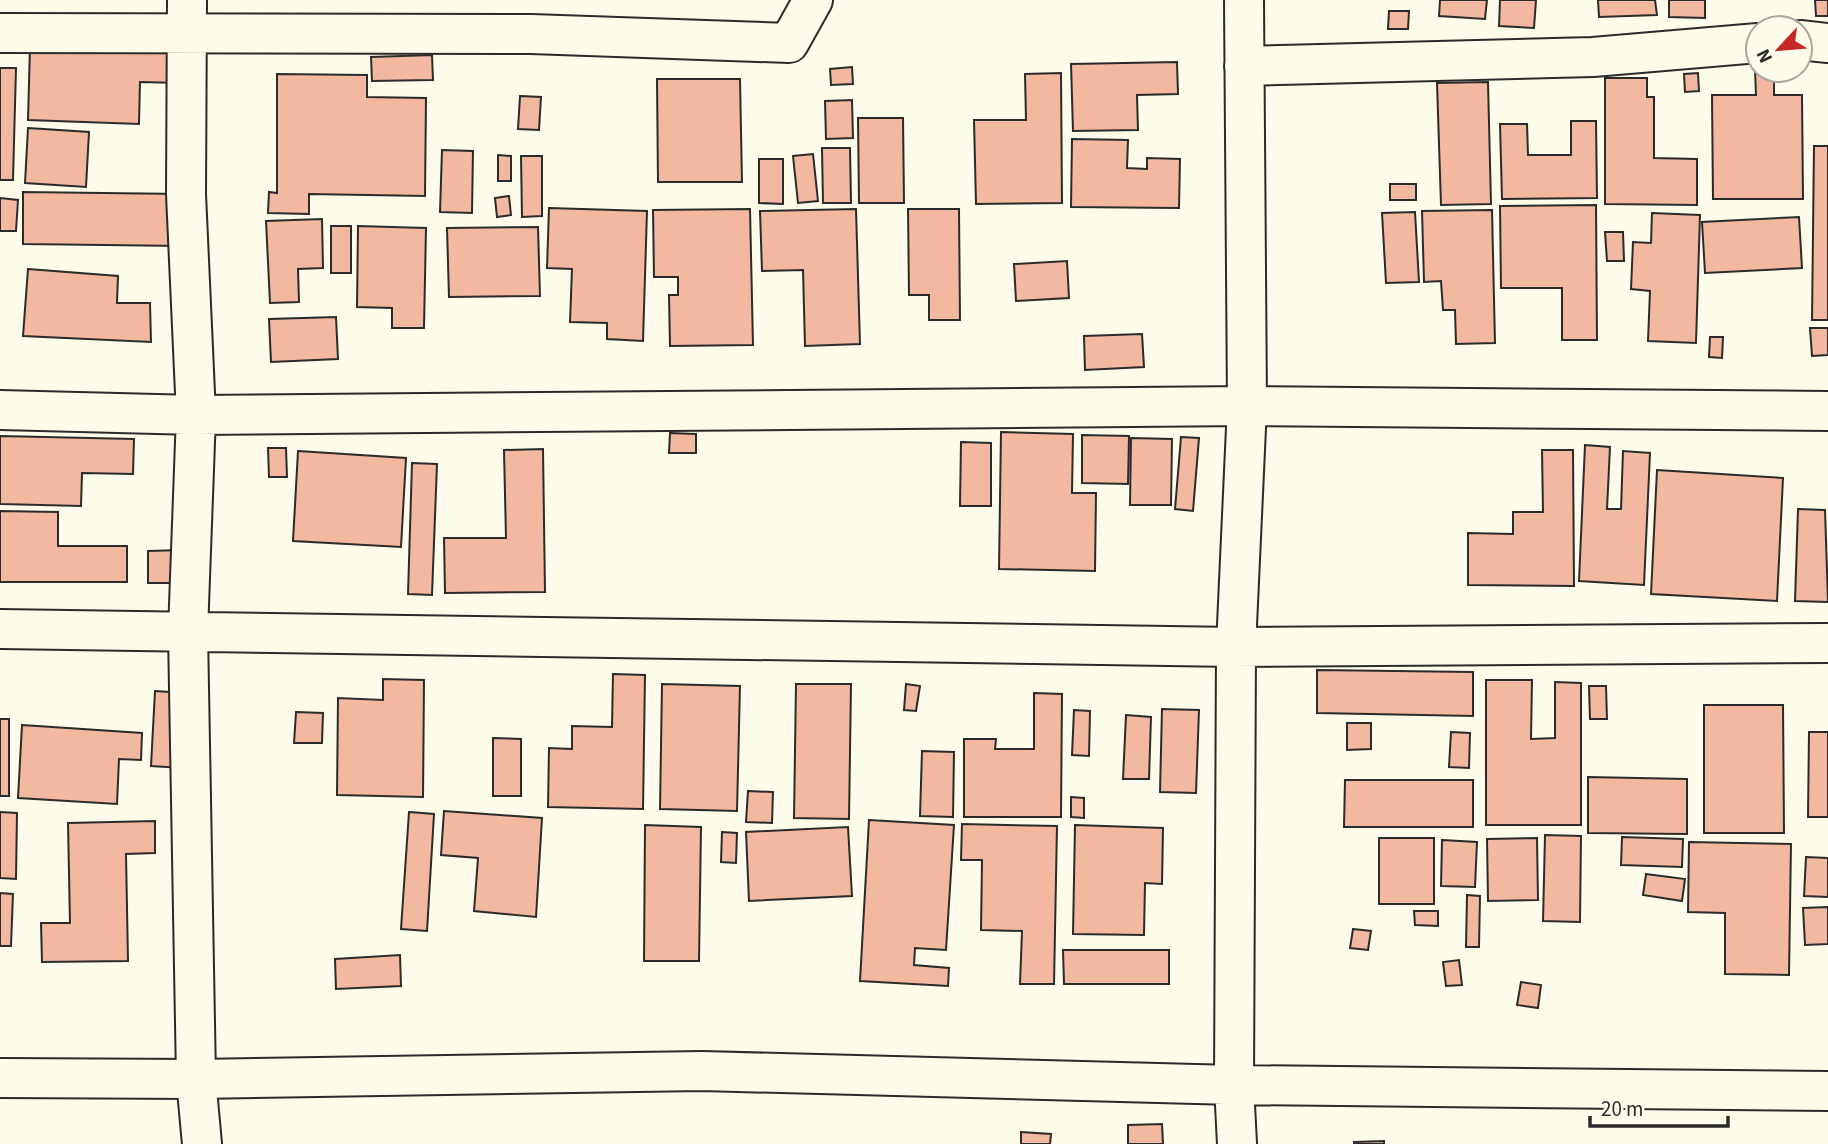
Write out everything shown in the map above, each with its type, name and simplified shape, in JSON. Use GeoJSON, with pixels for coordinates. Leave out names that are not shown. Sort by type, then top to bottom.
{"type":"FeatureCollection","features":[{"type":"Feature","properties":{"kind":"street"},"geometry":{"type":"LineString","coordinates":[[0,33],[186,16],[531,34],[789,43],[813,0]]}},
{"type":"Feature","properties":{"kind":"street"},"geometry":{"type":"LineString","coordinates":[[1237,1144],[1234,1085],[1236,647],[1247,406],[1244,0]]}},
{"type":"Feature","properties":{"kind":"street"},"geometry":{"type":"LineString","coordinates":[[186,16],[186,194],[196,415],[188,632],[196,1079],[202,1144]]}},
{"type":"Feature","properties":{"kind":"street"},"geometry":{"type":"LineString","coordinates":[[1244,66],[1593,57],[1744,44]]}},
{"type":"Feature","properties":{"kind":"street"},"geometry":{"type":"LineString","coordinates":[[0,410],[196,415],[1247,406],[1828,411]]}},
{"type":"Feature","properties":{"kind":"street"},"geometry":{"type":"LineString","coordinates":[[0,629],[1236,647],[1828,643]]}},
{"type":"Feature","properties":{"kind":"street"},"geometry":{"type":"LineString","coordinates":[[0,1078],[196,1079],[702,1071],[1234,1085],[1828,1091]]}},
{"type":"Feature","properties":{"kind":"building"},"geometry":{"type":"Polygon","coordinates":[[[1440,0],[1487,0],[1485,19],[1439,16],[1440,0]]]}},
{"type":"Feature","properties":{"kind":"building"},"geometry":{"type":"Polygon","coordinates":[[[1500,0],[1536,0],[1534,28],[1499,26],[1500,0]]]}},
{"type":"Feature","properties":{"kind":"building"},"geometry":{"type":"Polygon","coordinates":[[[1598,0],[1655,0],[1657,15],[1599,17],[1598,0]]]}},
{"type":"Feature","properties":{"kind":"building"},"geometry":{"type":"Polygon","coordinates":[[[1669,0],[1705,0],[1705,18],[1669,17],[1669,0]]]}},
{"type":"Feature","properties":{"kind":"building"},"geometry":{"type":"Polygon","coordinates":[[[1815,0],[1828,0],[1828,16],[1816,16],[1815,0]]]}},
{"type":"Feature","properties":{"kind":"building"},"geometry":{"type":"Polygon","coordinates":[[[1389,11],[1409,11],[1408,29],[1388,29],[1389,11]]]}},
{"type":"Feature","properties":{"kind":"building"},"geometry":{"type":"Polygon","coordinates":[[[30,47],[181,52],[180,83],[140,82],[139,124],[28,120],[30,47]]]}},
{"type":"Feature","properties":{"kind":"building"},"geometry":{"type":"Polygon","coordinates":[[[432,55],[433,80],[372,81],[371,57],[432,55]]]}},
{"type":"Feature","properties":{"kind":"building"},"geometry":{"type":"Polygon","coordinates":[[[1177,62],[1178,94],[1137,95],[1138,130],[1073,131],[1071,64],[1177,62]]]}},
{"type":"Feature","properties":{"kind":"building"},"geometry":{"type":"Polygon","coordinates":[[[852,67],[853,84],[831,85],[830,69],[852,67]]]}},
{"type":"Feature","properties":{"kind":"building"},"geometry":{"type":"Polygon","coordinates":[[[0,68],[16,68],[13,180],[0,180],[0,68]]]}},
{"type":"Feature","properties":{"kind":"building"},"geometry":{"type":"Polygon","coordinates":[[[1061,73],[1062,203],[976,204],[974,120],[1026,120],[1025,74],[1061,73]]]}},
{"type":"Feature","properties":{"kind":"building"},"geometry":{"type":"Polygon","coordinates":[[[1698,73],[1699,91],[1685,92],[1684,74],[1698,73]]]}},
{"type":"Feature","properties":{"kind":"building"},"geometry":{"type":"Polygon","coordinates":[[[277,74],[367,75],[367,97],[426,98],[425,196],[309,194],[309,214],[268,213],[269,192],[277,193],[277,74]]]}},
{"type":"Feature","properties":{"kind":"building"},"geometry":{"type":"Polygon","coordinates":[[[1605,78],[1647,78],[1647,97],[1654,97],[1654,158],[1697,159],[1697,205],[1605,204],[1605,78]]]}},
{"type":"Feature","properties":{"kind":"building"},"geometry":{"type":"Polygon","coordinates":[[[657,79],[740,79],[742,182],[658,182],[657,79]]]}},
{"type":"Feature","properties":{"kind":"building"},"geometry":{"type":"Polygon","coordinates":[[[1488,82],[1491,204],[1441,205],[1437,83],[1488,82]]]}},
{"type":"Feature","properties":{"kind":"building"},"geometry":{"type":"Polygon","coordinates":[[[1756,84],[1774,84],[1774,95],[1802,95],[1803,199],[1713,199],[1712,95],[1756,95],[1756,84]]]}},
{"type":"Feature","properties":{"kind":"building"},"geometry":{"type":"Polygon","coordinates":[[[520,96],[541,97],[539,130],[518,129],[520,96]]]}},
{"type":"Feature","properties":{"kind":"building"},"geometry":{"type":"Polygon","coordinates":[[[852,100],[853,138],[826,139],[825,101],[852,100]]]}},
{"type":"Feature","properties":{"kind":"building"},"geometry":{"type":"Polygon","coordinates":[[[858,118],[903,118],[904,203],[859,203],[858,118]]]}},
{"type":"Feature","properties":{"kind":"building"},"geometry":{"type":"Polygon","coordinates":[[[1571,121],[1596,121],[1597,198],[1502,199],[1500,124],[1527,124],[1528,155],[1571,155],[1571,121]]]}},
{"type":"Feature","properties":{"kind":"building"},"geometry":{"type":"Polygon","coordinates":[[[28,128],[89,132],[86,187],[25,183],[28,128]]]}},
{"type":"Feature","properties":{"kind":"building"},"geometry":{"type":"Polygon","coordinates":[[[1072,139],[1128,140],[1127,168],[1147,169],[1147,158],[1180,159],[1179,208],[1071,207],[1072,139]]]}},
{"type":"Feature","properties":{"kind":"building"},"geometry":{"type":"Polygon","coordinates":[[[1814,146],[1828,146],[1828,320],[1812,320],[1814,146]]]}},
{"type":"Feature","properties":{"kind":"building"},"geometry":{"type":"Polygon","coordinates":[[[822,148],[850,148],[851,203],[823,203],[822,148]]]}},
{"type":"Feature","properties":{"kind":"building"},"geometry":{"type":"Polygon","coordinates":[[[442,150],[473,151],[472,213],[440,212],[442,150]]]}},
{"type":"Feature","properties":{"kind":"building"},"geometry":{"type":"Polygon","coordinates":[[[813,154],[818,201],[798,203],[793,156],[813,154]]]}},
{"type":"Feature","properties":{"kind":"building"},"geometry":{"type":"Polygon","coordinates":[[[498,155],[511,156],[511,181],[498,181],[498,155]]]}},
{"type":"Feature","properties":{"kind":"building"},"geometry":{"type":"Polygon","coordinates":[[[521,156],[542,156],[542,216],[522,217],[521,156]]]}},
{"type":"Feature","properties":{"kind":"building"},"geometry":{"type":"Polygon","coordinates":[[[759,159],[783,159],[783,204],[759,203],[759,159]]]}},
{"type":"Feature","properties":{"kind":"building"},"geometry":{"type":"Polygon","coordinates":[[[1390,184],[1416,184],[1416,200],[1390,200],[1390,184]]]}},
{"type":"Feature","properties":{"kind":"building"},"geometry":{"type":"Polygon","coordinates":[[[23,192],[183,194],[183,246],[23,244],[23,192]]]}},
{"type":"Feature","properties":{"kind":"building"},"geometry":{"type":"Polygon","coordinates":[[[509,196],[511,215],[497,217],[495,198],[509,196]]]}},
{"type":"Feature","properties":{"kind":"building"},"geometry":{"type":"Polygon","coordinates":[[[0,198],[18,200],[16,231],[0,231],[0,198]]]}},
{"type":"Feature","properties":{"kind":"building"},"geometry":{"type":"Polygon","coordinates":[[[1596,205],[1597,340],[1562,340],[1562,288],[1501,288],[1500,206],[1596,205]]]}},
{"type":"Feature","properties":{"kind":"building"},"geometry":{"type":"Polygon","coordinates":[[[549,208],[647,211],[643,341],[607,339],[607,323],[570,322],[572,269],[547,268],[549,208]]]}},
{"type":"Feature","properties":{"kind":"building"},"geometry":{"type":"Polygon","coordinates":[[[750,209],[753,345],[670,346],[669,295],[678,295],[678,277],[654,277],[653,210],[750,209]]]}},
{"type":"Feature","properties":{"kind":"building"},"geometry":{"type":"Polygon","coordinates":[[[856,209],[860,344],[805,346],[803,270],[762,271],[760,211],[856,209]]]}},
{"type":"Feature","properties":{"kind":"building"},"geometry":{"type":"Polygon","coordinates":[[[908,209],[959,209],[960,320],[929,320],[929,295],[909,295],[908,209]]]}},
{"type":"Feature","properties":{"kind":"building"},"geometry":{"type":"Polygon","coordinates":[[[1492,210],[1495,343],[1456,344],[1455,310],[1443,310],[1441,281],[1424,282],[1422,211],[1492,210]]]}},
{"type":"Feature","properties":{"kind":"building"},"geometry":{"type":"Polygon","coordinates":[[[1415,212],[1419,282],[1386,283],[1382,213],[1415,212]]]}},
{"type":"Feature","properties":{"kind":"building"},"geometry":{"type":"Polygon","coordinates":[[[1652,213],[1700,215],[1696,343],[1648,341],[1650,291],[1631,289],[1633,242],[1651,243],[1652,213]]]}},
{"type":"Feature","properties":{"kind":"building"},"geometry":{"type":"Polygon","coordinates":[[[1799,217],[1802,268],[1705,273],[1702,222],[1799,217]]]}},
{"type":"Feature","properties":{"kind":"building"},"geometry":{"type":"Polygon","coordinates":[[[322,219],[323,268],[298,269],[299,302],[270,303],[266,221],[322,219]]]}},
{"type":"Feature","properties":{"kind":"building"},"geometry":{"type":"Polygon","coordinates":[[[331,226],[351,226],[351,273],[331,273],[331,226]]]}},
{"type":"Feature","properties":{"kind":"building"},"geometry":{"type":"Polygon","coordinates":[[[358,226],[426,228],[424,328],[392,328],[392,308],[357,307],[358,226]]]}},
{"type":"Feature","properties":{"kind":"building"},"geometry":{"type":"Polygon","coordinates":[[[538,227],[540,296],[449,297],[447,228],[538,227]]]}},
{"type":"Feature","properties":{"kind":"building"},"geometry":{"type":"Polygon","coordinates":[[[1605,232],[1623,232],[1624,261],[1607,261],[1605,232]]]}},
{"type":"Feature","properties":{"kind":"building"},"geometry":{"type":"Polygon","coordinates":[[[1067,261],[1069,298],[1016,301],[1014,264],[1067,261]]]}},
{"type":"Feature","properties":{"kind":"building"},"geometry":{"type":"Polygon","coordinates":[[[28,269],[118,276],[117,303],[150,303],[151,342],[23,336],[28,269]]]}},
{"type":"Feature","properties":{"kind":"building"},"geometry":{"type":"Polygon","coordinates":[[[336,317],[338,359],[271,362],[269,319],[336,317]]]}},
{"type":"Feature","properties":{"kind":"building"},"geometry":{"type":"Polygon","coordinates":[[[1810,328],[1828,328],[1828,355],[1812,356],[1810,328]]]}},
{"type":"Feature","properties":{"kind":"building"},"geometry":{"type":"Polygon","coordinates":[[[1142,334],[1144,367],[1085,370],[1084,336],[1142,334]]]}},
{"type":"Feature","properties":{"kind":"building"},"geometry":{"type":"Polygon","coordinates":[[[1710,337],[1723,337],[1722,358],[1709,357],[1710,337]]]}},
{"type":"Feature","properties":{"kind":"building"},"geometry":{"type":"Polygon","coordinates":[[[1001,432],[1073,434],[1072,493],[1096,493],[1095,571],[999,569],[1001,432]]]}},
{"type":"Feature","properties":{"kind":"building"},"geometry":{"type":"Polygon","coordinates":[[[670,433],[696,434],[696,453],[669,453],[670,433]]]}},
{"type":"Feature","properties":{"kind":"building"},"geometry":{"type":"Polygon","coordinates":[[[1082,435],[1129,436],[1128,484],[1082,483],[1082,435]]]}},
{"type":"Feature","properties":{"kind":"building"},"geometry":{"type":"Polygon","coordinates":[[[0,436],[134,439],[133,474],[82,473],[81,506],[0,504],[0,436]]]}},
{"type":"Feature","properties":{"kind":"building"},"geometry":{"type":"Polygon","coordinates":[[[1181,437],[1199,438],[1193,511],[1175,509],[1181,437]]]}},
{"type":"Feature","properties":{"kind":"building"},"geometry":{"type":"Polygon","coordinates":[[[1131,438],[1172,439],[1171,505],[1130,505],[1131,438]]]}},
{"type":"Feature","properties":{"kind":"building"},"geometry":{"type":"Polygon","coordinates":[[[961,442],[991,443],[991,506],[960,506],[961,442]]]}},
{"type":"Feature","properties":{"kind":"building"},"geometry":{"type":"Polygon","coordinates":[[[1585,445],[1610,447],[1607,509],[1621,509],[1623,451],[1650,453],[1644,585],[1579,581],[1585,445]]]}},
{"type":"Feature","properties":{"kind":"building"},"geometry":{"type":"Polygon","coordinates":[[[268,448],[286,448],[287,477],[269,477],[268,448]]]}},
{"type":"Feature","properties":{"kind":"building"},"geometry":{"type":"Polygon","coordinates":[[[543,449],[545,592],[445,593],[444,538],[506,538],[504,450],[543,449]]]}},
{"type":"Feature","properties":{"kind":"building"},"geometry":{"type":"Polygon","coordinates":[[[1542,450],[1573,450],[1574,586],[1468,585],[1468,533],[1513,534],[1513,512],[1543,512],[1542,450]]]}},
{"type":"Feature","properties":{"kind":"building"},"geometry":{"type":"Polygon","coordinates":[[[298,451],[406,458],[401,547],[293,541],[298,451]]]}},
{"type":"Feature","properties":{"kind":"building"},"geometry":{"type":"Polygon","coordinates":[[[412,463],[437,464],[432,595],[408,594],[412,463]]]}},
{"type":"Feature","properties":{"kind":"building"},"geometry":{"type":"Polygon","coordinates":[[[1657,470],[1783,478],[1777,601],[1651,594],[1657,470]]]}},
{"type":"Feature","properties":{"kind":"building"},"geometry":{"type":"Polygon","coordinates":[[[1798,509],[1825,510],[1828,602],[1795,601],[1798,509]]]}},
{"type":"Feature","properties":{"kind":"building"},"geometry":{"type":"Polygon","coordinates":[[[0,511],[58,512],[58,546],[127,546],[127,582],[0,582],[0,511]]]}},
{"type":"Feature","properties":{"kind":"building"},"geometry":{"type":"Polygon","coordinates":[[[183,550],[184,583],[148,583],[148,551],[183,550]]]}},
{"type":"Feature","properties":{"kind":"building"},"geometry":{"type":"Polygon","coordinates":[[[1317,670],[1473,672],[1473,716],[1317,713],[1317,670]]]}},
{"type":"Feature","properties":{"kind":"building"},"geometry":{"type":"Polygon","coordinates":[[[613,674],[645,675],[643,809],[548,807],[549,748],[572,749],[572,726],[612,727],[613,674]]]}},
{"type":"Feature","properties":{"kind":"building"},"geometry":{"type":"Polygon","coordinates":[[[383,679],[424,680],[423,797],[337,795],[338,698],[383,700],[383,679]]]}},
{"type":"Feature","properties":{"kind":"building"},"geometry":{"type":"Polygon","coordinates":[[[1486,680],[1532,680],[1531,739],[1555,738],[1555,682],[1581,683],[1581,825],[1486,825],[1486,680]]]}},
{"type":"Feature","properties":{"kind":"building"},"geometry":{"type":"Polygon","coordinates":[[[662,684],[740,686],[737,811],[660,809],[662,684]]]}},
{"type":"Feature","properties":{"kind":"building"},"geometry":{"type":"Polygon","coordinates":[[[796,684],[851,684],[849,819],[794,818],[796,684]]]}},
{"type":"Feature","properties":{"kind":"building"},"geometry":{"type":"Polygon","coordinates":[[[906,684],[920,686],[916,711],[904,710],[906,684]]]}},
{"type":"Feature","properties":{"kind":"building"},"geometry":{"type":"Polygon","coordinates":[[[1589,686],[1606,686],[1607,719],[1590,719],[1589,686]]]}},
{"type":"Feature","properties":{"kind":"building"},"geometry":{"type":"Polygon","coordinates":[[[155,691],[185,693],[182,768],[151,766],[155,691]]]}},
{"type":"Feature","properties":{"kind":"building"},"geometry":{"type":"Polygon","coordinates":[[[1034,693],[1062,694],[1061,817],[964,817],[964,739],[996,739],[995,749],[1034,749],[1034,693]]]}},
{"type":"Feature","properties":{"kind":"building"},"geometry":{"type":"Polygon","coordinates":[[[1704,705],[1783,705],[1784,833],[1704,833],[1704,705]]]}},
{"type":"Feature","properties":{"kind":"building"},"geometry":{"type":"Polygon","coordinates":[[[1162,709],[1199,710],[1196,793],[1160,792],[1162,709]]]}},
{"type":"Feature","properties":{"kind":"building"},"geometry":{"type":"Polygon","coordinates":[[[1074,710],[1090,711],[1089,756],[1072,755],[1074,710]]]}},
{"type":"Feature","properties":{"kind":"building"},"geometry":{"type":"Polygon","coordinates":[[[296,712],[323,713],[322,743],[294,743],[296,712]]]}},
{"type":"Feature","properties":{"kind":"building"},"geometry":{"type":"Polygon","coordinates":[[[1126,715],[1151,717],[1149,779],[1123,779],[1126,715]]]}},
{"type":"Feature","properties":{"kind":"building"},"geometry":{"type":"Polygon","coordinates":[[[0,719],[9,719],[9,796],[0,796],[0,719]]]}},
{"type":"Feature","properties":{"kind":"building"},"geometry":{"type":"Polygon","coordinates":[[[1347,723],[1371,723],[1371,749],[1347,750],[1347,723]]]}},
{"type":"Feature","properties":{"kind":"building"},"geometry":{"type":"Polygon","coordinates":[[[22,725],[142,733],[141,760],[119,759],[117,804],[18,798],[22,725]]]}},
{"type":"Feature","properties":{"kind":"building"},"geometry":{"type":"Polygon","coordinates":[[[1451,732],[1470,733],[1469,768],[1449,767],[1451,732]]]}},
{"type":"Feature","properties":{"kind":"building"},"geometry":{"type":"Polygon","coordinates":[[[1809,732],[1828,732],[1828,817],[1808,817],[1809,732]]]}},
{"type":"Feature","properties":{"kind":"building"},"geometry":{"type":"Polygon","coordinates":[[[493,738],[521,739],[521,796],[493,796],[493,738]]]}},
{"type":"Feature","properties":{"kind":"building"},"geometry":{"type":"Polygon","coordinates":[[[922,751],[954,752],[953,817],[920,816],[922,751]]]}},
{"type":"Feature","properties":{"kind":"building"},"geometry":{"type":"Polygon","coordinates":[[[1588,777],[1687,779],[1687,834],[1588,833],[1588,777]]]}},
{"type":"Feature","properties":{"kind":"building"},"geometry":{"type":"Polygon","coordinates":[[[1345,780],[1473,780],[1473,827],[1344,827],[1345,780]]]}},
{"type":"Feature","properties":{"kind":"building"},"geometry":{"type":"Polygon","coordinates":[[[748,791],[773,792],[772,823],[746,822],[748,791]]]}},
{"type":"Feature","properties":{"kind":"building"},"geometry":{"type":"Polygon","coordinates":[[[1071,797],[1084,798],[1084,818],[1071,817],[1071,797]]]}},
{"type":"Feature","properties":{"kind":"building"},"geometry":{"type":"Polygon","coordinates":[[[444,811],[542,818],[536,917],[474,911],[478,858],[441,855],[444,811]]]}},
{"type":"Feature","properties":{"kind":"building"},"geometry":{"type":"Polygon","coordinates":[[[0,812],[17,813],[16,879],[0,878],[0,812]]]}},
{"type":"Feature","properties":{"kind":"building"},"geometry":{"type":"Polygon","coordinates":[[[409,812],[434,814],[427,931],[401,929],[409,812]]]}},
{"type":"Feature","properties":{"kind":"building"},"geometry":{"type":"Polygon","coordinates":[[[869,820],[954,825],[946,950],[915,948],[914,965],[949,968],[948,986],[860,981],[869,820]]]}},
{"type":"Feature","properties":{"kind":"building"},"geometry":{"type":"Polygon","coordinates":[[[155,821],[155,853],[126,854],[128,961],[42,962],[41,923],[70,923],[68,823],[155,821]]]}},
{"type":"Feature","properties":{"kind":"building"},"geometry":{"type":"Polygon","coordinates":[[[962,824],[1057,826],[1054,984],[1020,984],[1022,931],[981,930],[982,860],[961,860],[962,824]]]}},
{"type":"Feature","properties":{"kind":"building"},"geometry":{"type":"Polygon","coordinates":[[[645,825],[701,827],[699,961],[644,961],[645,825]]]}},
{"type":"Feature","properties":{"kind":"building"},"geometry":{"type":"Polygon","coordinates":[[[1075,825],[1163,828],[1162,884],[1145,883],[1144,935],[1073,934],[1075,825]]]}},
{"type":"Feature","properties":{"kind":"building"},"geometry":{"type":"Polygon","coordinates":[[[848,827],[852,896],[749,901],[746,832],[848,827]]]}},
{"type":"Feature","properties":{"kind":"building"},"geometry":{"type":"Polygon","coordinates":[[[722,832],[737,833],[736,863],[721,862],[722,832]]]}},
{"type":"Feature","properties":{"kind":"building"},"geometry":{"type":"Polygon","coordinates":[[[1545,835],[1581,836],[1580,922],[1543,921],[1545,835]]]}},
{"type":"Feature","properties":{"kind":"building"},"geometry":{"type":"Polygon","coordinates":[[[1622,837],[1683,839],[1682,867],[1621,865],[1622,837]]]}},
{"type":"Feature","properties":{"kind":"building"},"geometry":{"type":"Polygon","coordinates":[[[1379,838],[1434,838],[1434,904],[1379,904],[1379,838]]]}},
{"type":"Feature","properties":{"kind":"building"},"geometry":{"type":"Polygon","coordinates":[[[1537,838],[1538,900],[1488,901],[1487,839],[1537,838]]]}},
{"type":"Feature","properties":{"kind":"building"},"geometry":{"type":"Polygon","coordinates":[[[1442,840],[1477,842],[1475,887],[1441,886],[1442,840]]]}},
{"type":"Feature","properties":{"kind":"building"},"geometry":{"type":"Polygon","coordinates":[[[1689,842],[1791,844],[1789,975],[1725,974],[1725,913],[1688,912],[1689,842]]]}},
{"type":"Feature","properties":{"kind":"building"},"geometry":{"type":"Polygon","coordinates":[[[1806,857],[1828,858],[1828,897],[1804,896],[1806,857]]]}},
{"type":"Feature","properties":{"kind":"building"},"geometry":{"type":"Polygon","coordinates":[[[1646,874],[1685,879],[1682,901],[1643,895],[1646,874]]]}},
{"type":"Feature","properties":{"kind":"building"},"geometry":{"type":"Polygon","coordinates":[[[0,893],[13,894],[11,946],[0,946],[0,893]]]}},
{"type":"Feature","properties":{"kind":"building"},"geometry":{"type":"Polygon","coordinates":[[[1467,895],[1480,896],[1479,947],[1466,947],[1467,895]]]}},
{"type":"Feature","properties":{"kind":"building"},"geometry":{"type":"Polygon","coordinates":[[[1828,907],[1828,944],[1805,945],[1803,908],[1828,907]]]}},
{"type":"Feature","properties":{"kind":"building"},"geometry":{"type":"Polygon","coordinates":[[[1414,911],[1438,911],[1438,926],[1415,925],[1414,911]]]}},
{"type":"Feature","properties":{"kind":"building"},"geometry":{"type":"Polygon","coordinates":[[[1353,929],[1371,931],[1368,950],[1350,948],[1353,929]]]}},
{"type":"Feature","properties":{"kind":"building"},"geometry":{"type":"Polygon","coordinates":[[[1063,950],[1169,950],[1169,984],[1064,984],[1063,950]]]}},
{"type":"Feature","properties":{"kind":"building"},"geometry":{"type":"Polygon","coordinates":[[[400,955],[401,986],[336,989],[335,959],[400,955]]]}},
{"type":"Feature","properties":{"kind":"building"},"geometry":{"type":"Polygon","coordinates":[[[1459,960],[1462,985],[1446,986],[1443,962],[1459,960]]]}},
{"type":"Feature","properties":{"kind":"building"},"geometry":{"type":"Polygon","coordinates":[[[1521,982],[1541,985],[1538,1008],[1517,1005],[1521,982]]]}},
{"type":"Feature","properties":{"kind":"building"},"geometry":{"type":"Polygon","coordinates":[[[1162,1124],[1163,1144],[1128,1144],[1128,1125],[1162,1124]]]}},
{"type":"Feature","properties":{"kind":"building"},"geometry":{"type":"Polygon","coordinates":[[[1021,1132],[1051,1134],[1050,1144],[1021,1144],[1021,1132]]]}},
{"type":"Feature","properties":{"kind":"building"},"geometry":{"type":"Polygon","coordinates":[[[1384,1141],[1384,1144],[1354,1144],[1354,1142],[1384,1141]]]}}]}
